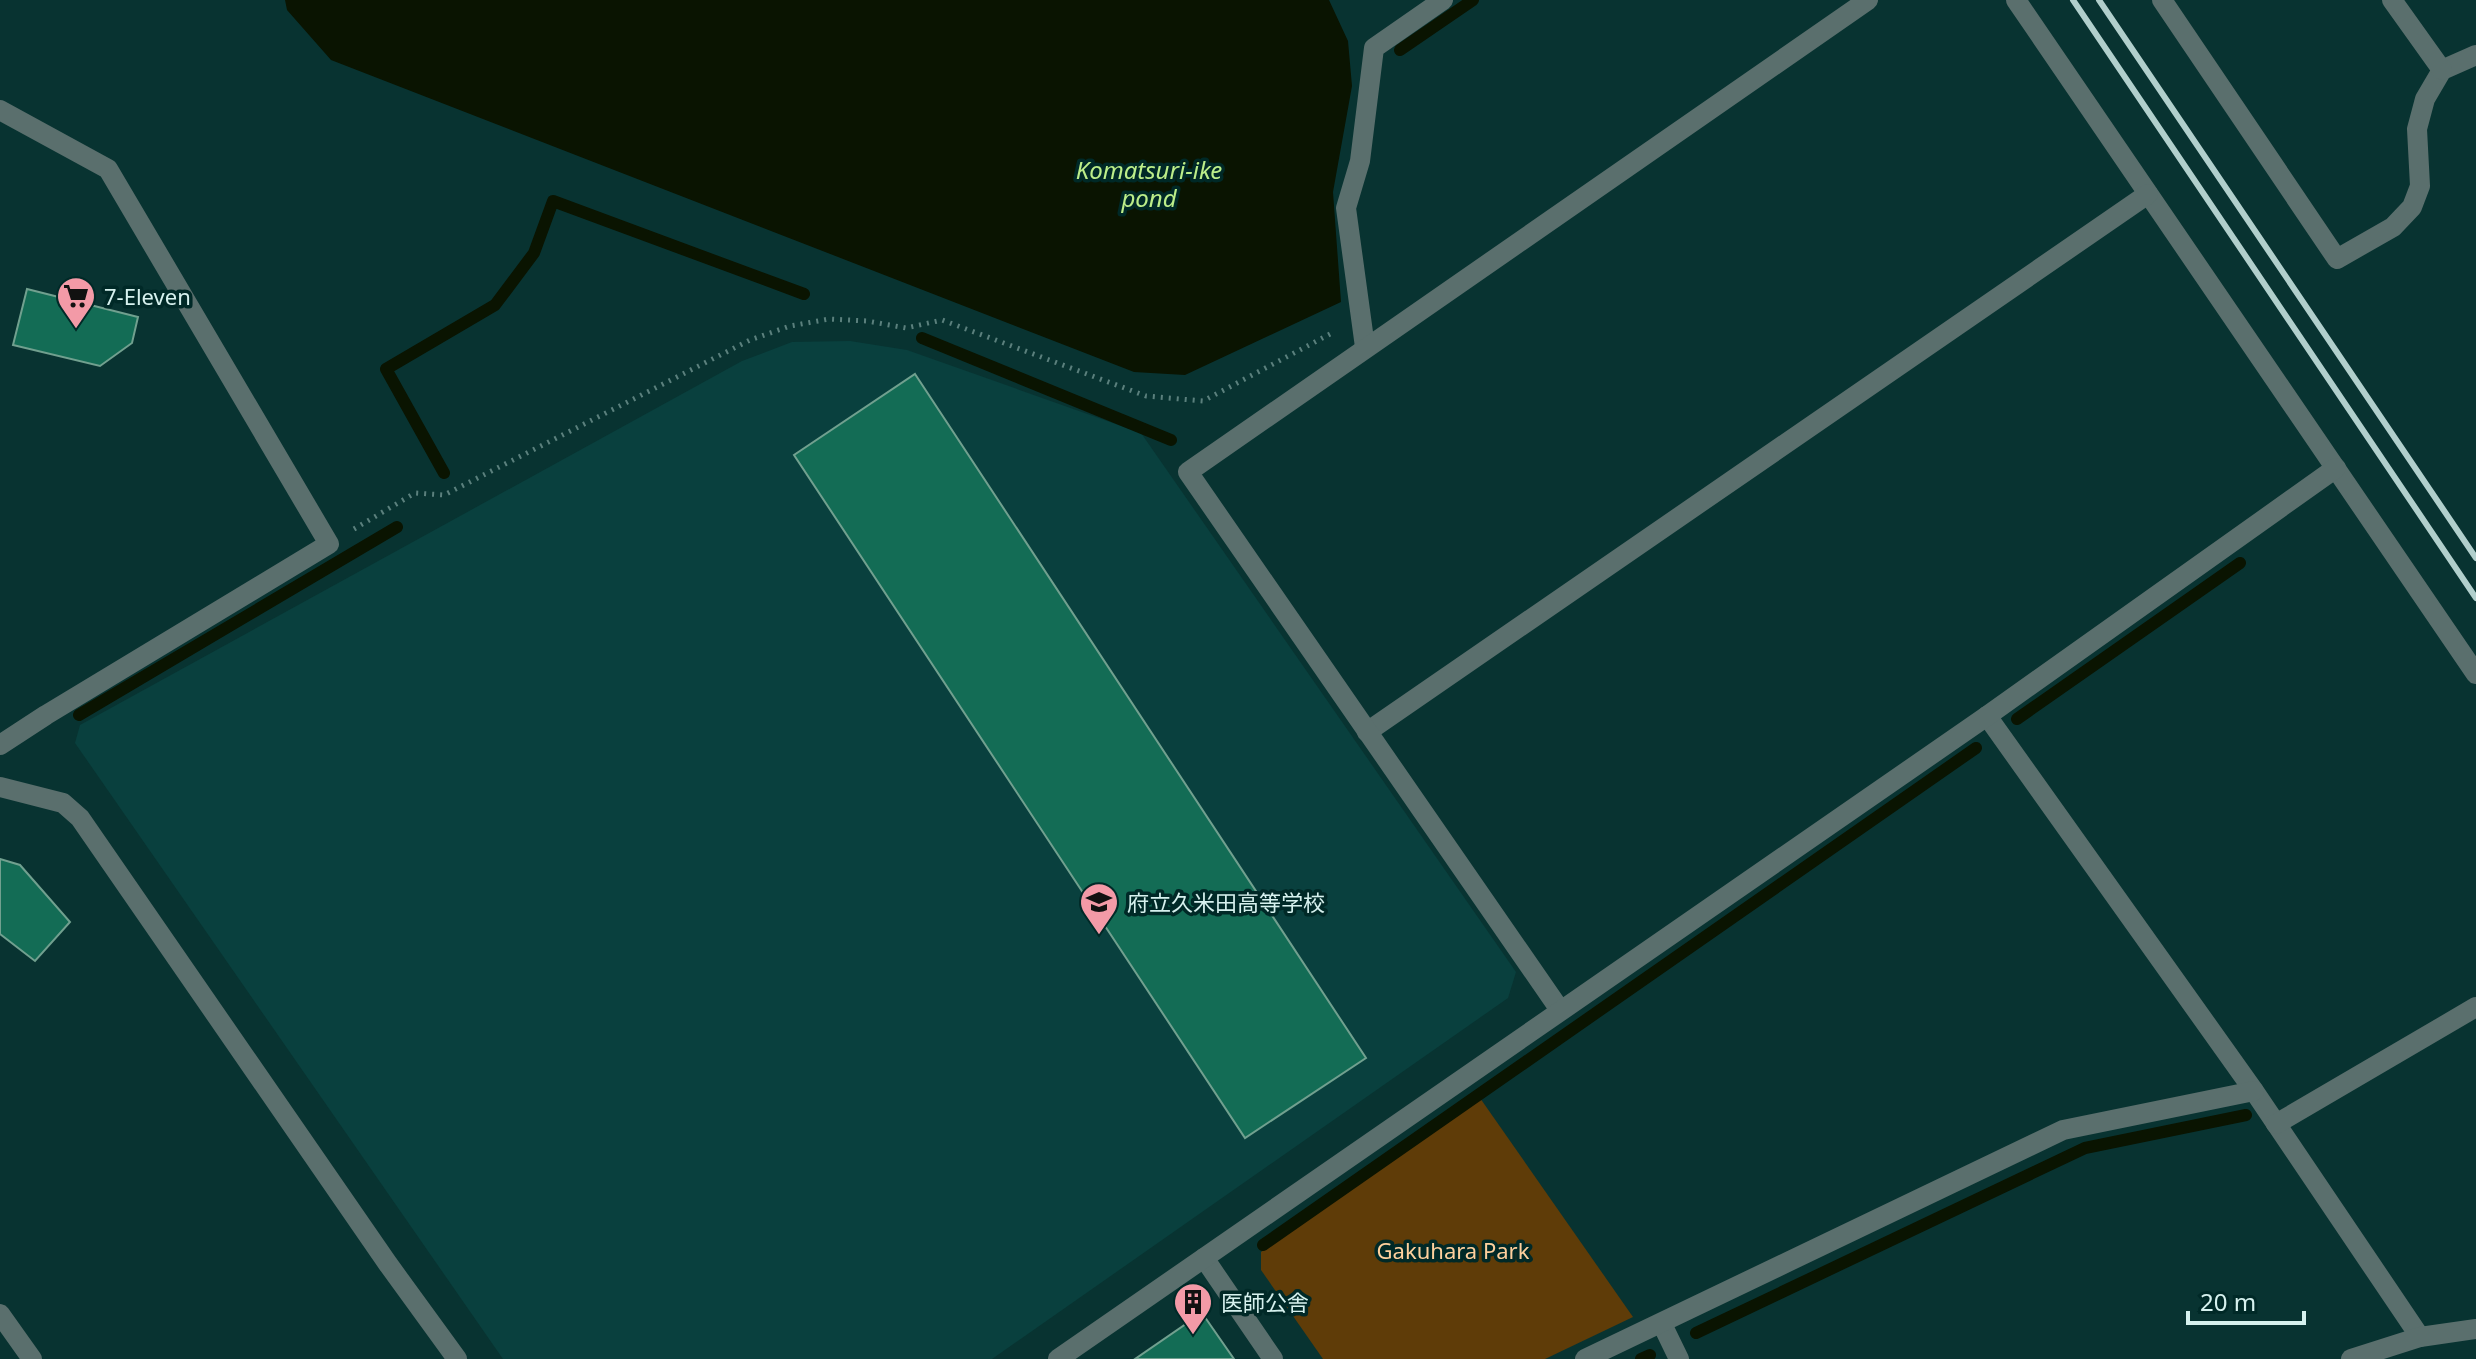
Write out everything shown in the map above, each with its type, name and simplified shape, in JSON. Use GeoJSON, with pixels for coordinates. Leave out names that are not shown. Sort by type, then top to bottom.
{"type":"FeatureCollection","features":[{"type":"Feature","properties":{"kind":"street"},"geometry":{"type":"LineString","coordinates":[[1365,347],[1346,208],[1360,161],[1374,48],[1443,0]]}},
{"type":"Feature","properties":{"kind":"street"},"geometry":{"type":"LineString","coordinates":[[1560,1010],[1188,472],[1868,0]]}},
{"type":"Feature","properties":{"kind":"street"},"geometry":{"type":"LineString","coordinates":[[2016,0],[2476,674]]}},
{"type":"Feature","properties":{"kind":"street"},"geometry":{"type":"LineString","coordinates":[[2162,0],[2337,259],[2393,227],[2412,207],[2420,186],[2417,129],[2425,99],[2442,70],[2476,55]]}},
{"type":"Feature","properties":{"kind":"street"},"geometry":{"type":"LineString","coordinates":[[2392,0],[2442,70]]}},
{"type":"Feature","properties":{"kind":"street"},"geometry":{"type":"LineString","coordinates":[[0,110],[108,169],[329,544],[59,706],[0,745]]}},
{"type":"Feature","properties":{"kind":"street"},"geometry":{"type":"LineString","coordinates":[[1367,732],[2148,194]]}},
{"type":"Feature","properties":{"kind":"street"},"geometry":{"type":"LineString","coordinates":[[1058,1359],[1987,716],[2336,468]]}},
{"type":"Feature","properties":{"kind":"street"},"geometry":{"type":"LineString","coordinates":[[1987,716],[2254,1091],[2420,1337]]}},
{"type":"Feature","properties":{"kind":"street"},"geometry":{"type":"LineString","coordinates":[[0,787],[63,803],[80,818],[457,1359]]}},
{"type":"Feature","properties":{"kind":"street"},"geometry":{"type":"LineString","coordinates":[[2276,1124],[2476,1007]]}},
{"type":"Feature","properties":{"kind":"street"},"geometry":{"type":"LineString","coordinates":[[1585,1359],[2063,1130],[2254,1091]]}},
{"type":"Feature","properties":{"kind":"street"},"geometry":{"type":"LineString","coordinates":[[1204,1258],[1273,1359]]}},
{"type":"Feature","properties":{"kind":"street"},"geometry":{"type":"LineString","coordinates":[[1,1319],[32,1359]]}},
{"type":"Feature","properties":{"kind":"street"},"geometry":{"type":"LineString","coordinates":[[1662,1324],[1679,1359]]}},
{"type":"Feature","properties":{"kind":"street"},"geometry":{"type":"LineString","coordinates":[[2351,1359],[2420,1337],[2476,1329]]}},
{"type":"Feature","properties":{"kind":"path"},"geometry":{"type":"LineString","coordinates":[[329,544],[415,493],[444,495],[750,340],[790,326],[829,319],[867,321],[906,328],[942,320],[1146,396],[1203,401],[1361,318]]}},
{"type":"Feature","properties":{"kind":"shaded area"},"geometry":{"type":"Polygon","coordinates":[[[850,341],[907,350],[1141,433],[1516,972],[1508,998],[992,1359],[503,1359],[75,743],[80,725],[742,361],[792,342],[850,341]]]}},
{"type":"Feature","properties":{"kind":"green space","name":"Gakuhara Park"},"geometry":{"type":"Polygon","coordinates":[[[1480,1098],[1633,1317],[1545,1359],[1323,1359],[1261,1270],[1261,1252],[1480,1098]]]}},
{"type":"Feature","properties":{"kind":"water","name":"Komatsuri-ike pond"},"geometry":{"type":"Polygon","coordinates":[[[285,0],[1329,0],[1348,41],[1352,86],[1333,192],[1341,302],[1185,375],[1134,372],[331,60],[287,10],[285,0]]]}},
{"type":"Feature","properties":{"kind":"building","name":"7-Eleven"},"geometry":{"type":"Polygon","coordinates":[[[27,289],[138,317],[132,343],[100,366],[13,345],[27,289]]]}},
{"type":"Feature","properties":{"kind":"building"},"geometry":{"type":"Polygon","coordinates":[[[915,374],[1366,1058],[1245,1138],[794,455],[915,374]]]}},
{"type":"Feature","properties":{"kind":"building"},"geometry":{"type":"Polygon","coordinates":[[[0,859],[20,865],[70,922],[35,961],[0,934],[0,859]]]}},
{"type":"Feature","properties":{"kind":"building","name":"医師公舎"},"geometry":{"type":"Polygon","coordinates":[[[1202,1313],[1234,1359],[1135,1359],[1202,1313]]]}},
{"type":"Feature","properties":{"kind":"waterway"},"geometry":{"type":"LineString","coordinates":[[1400,50],[1473,0]]}},
{"type":"Feature","properties":{"kind":"waterway"},"geometry":{"type":"LineString","coordinates":[[444,473],[386,369],[495,305],[534,253],[553,201],[804,294]]}},
{"type":"Feature","properties":{"kind":"waterway"},"geometry":{"type":"LineString","coordinates":[[922,338],[1171,440]]}},
{"type":"Feature","properties":{"kind":"waterway"},"geometry":{"type":"LineString","coordinates":[[79,715],[397,527]]}},
{"type":"Feature","properties":{"kind":"waterway"},"geometry":{"type":"LineString","coordinates":[[2017,719],[2240,563]]}},
{"type":"Feature","properties":{"kind":"waterway"},"geometry":{"type":"LineString","coordinates":[[1263,1245],[1976,748]]}},
{"type":"Feature","properties":{"kind":"waterway"},"geometry":{"type":"LineString","coordinates":[[1696,1333],[2085,1148],[2246,1115]]}},
{"type":"Feature","properties":{"kind":"waterway"},"geometry":{"type":"LineString","coordinates":[[1641,1359],[1650,1355]]}},
{"type":"Feature","properties":{"kind":"railway"},"geometry":{"type":"LineString","coordinates":[[2073,0],[2476,598]]}},
{"type":"Feature","properties":{"kind":"railway"},"geometry":{"type":"LineString","coordinates":[[2099,0],[2476,558]]}},
{"type":"Feature","properties":{"kind":"place","name":"7-Eleven"},"geometry":{"type":"Point","coordinates":[76,330]}},
{"type":"Feature","properties":{"kind":"place","name":"府立久米田高等学校"},"geometry":{"type":"Point","coordinates":[1099,936]}},
{"type":"Feature","properties":{"kind":"place","name":"医師公舎"},"geometry":{"type":"Point","coordinates":[1193,1336]}}]}
